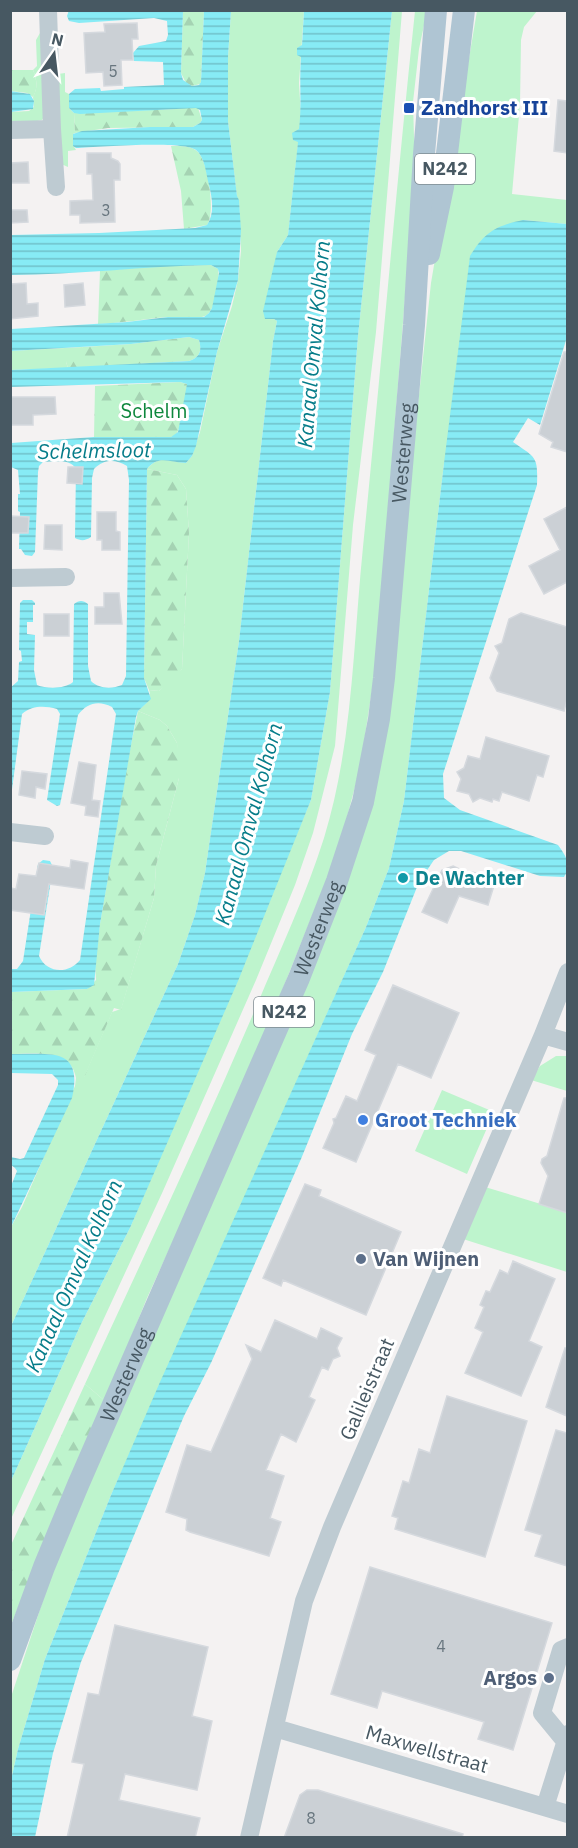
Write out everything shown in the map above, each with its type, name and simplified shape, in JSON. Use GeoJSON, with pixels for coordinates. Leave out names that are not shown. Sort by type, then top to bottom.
{"type":"FeatureCollection","features":[{"type":"Feature","properties":{"kind":"main road","name":"Westerweg"},"geometry":{"type":"LineString","coordinates":[[10,1660],[73,1496],[299,978],[352,838],[372,759],[381,703],[414,326],[424,154],[436,10]]}},
{"type":"Feature","properties":{"kind":"main road","name":"Westerweg"},"geometry":{"type":"LineString","coordinates":[[414,326],[443,187],[464,10]]}},
{"type":"Feature","properties":{"kind":"street"},"geometry":{"type":"LineString","coordinates":[[48,10],[56,188]]}},
{"type":"Feature","properties":{"kind":"street","name":"Westerweg"},"geometry":{"type":"LineString","coordinates":[[424,154],[419,136],[418,108],[430,10]]}},
{"type":"Feature","properties":{"kind":"street"},"geometry":{"type":"LineString","coordinates":[[10,130],[52,129]]}},
{"type":"Feature","properties":{"kind":"street"},"geometry":{"type":"LineString","coordinates":[[10,578],[66,577]]}},
{"type":"Feature","properties":{"kind":"street"},"geometry":{"type":"LineString","coordinates":[[10,832],[45,836]]}},
{"type":"Feature","properties":{"kind":"street","name":"Galileistraat"},"geometry":{"type":"LineString","coordinates":[[249,1838],[304,1601],[328,1537],[543,1035],[567,972]]}},
{"type":"Feature","properties":{"kind":"street"},"geometry":{"type":"LineString","coordinates":[[543,1035],[567,1042]]}},
{"type":"Feature","properties":{"kind":"street"},"geometry":{"type":"LineString","coordinates":[[545,1807],[566,1737],[542,1713],[561,1650],[567,1647]]}},
{"type":"Feature","properties":{"kind":"street","name":"Maxwellstraat"},"geometry":{"type":"LineString","coordinates":[[274,1728],[567,1814]]}},
{"type":"Feature","properties":{"kind":"green space"},"geometry":{"type":"Polygon","coordinates":[[[183,11],[204,11],[201,82],[192,86],[186,83],[181,73],[183,11]]]}},
{"type":"Feature","properties":{"kind":"green space"},"geometry":{"type":"Polygon","coordinates":[[[231,11],[304,11],[299,83],[301,117],[288,235],[277,252],[274,319],[277,321],[239,641],[205,873],[195,915],[178,964],[11,1326],[11,1227],[75,1086],[76,1078],[84,1077],[112,1012],[121,1009],[154,898],[156,866],[179,778],[177,743],[167,726],[160,720],[138,711],[149,699],[149,690],[159,691],[182,669],[189,533],[186,489],[177,475],[147,469],[151,464],[160,460],[186,463],[192,456],[200,432],[217,352],[238,280],[241,251],[239,200],[228,121],[231,11]]]}},
{"type":"Feature","properties":{"kind":"green space"},"geometry":{"type":"Polygon","coordinates":[[[392,11],[402,11],[376,332],[353,525],[335,746],[313,833],[295,885],[256,980],[163,1191],[11,1519],[11,1481],[81,1324],[130,1228],[311,800],[330,692],[358,336],[392,11]]]}},
{"type":"Feature","properties":{"kind":"green space"},"geometry":{"type":"Polygon","coordinates":[[[415,11],[427,11],[419,49],[413,102],[415,173],[375,670],[360,768],[338,851],[245,1083],[147,1298],[105,1401],[85,1384],[216,1100],[284,943],[317,859],[334,802],[351,694],[415,11]]]}},
{"type":"Feature","properties":{"kind":"green space"},"geometry":{"type":"Polygon","coordinates":[[[477,11],[537,11],[524,27],[521,40],[520,104],[512,194],[567,200],[567,224],[523,220],[444,463],[404,801],[389,868],[366,927],[111,1495],[45,1659],[11,1780],[11,1697],[55,1564],[345,887],[417,414],[431,283],[477,11]]]}},
{"type":"Feature","properties":{"kind":"green space"},"geometry":{"type":"Polygon","coordinates":[[[40,33],[46,114],[42,120],[11,126],[10,112],[29,111],[34,107],[33,97],[36,84],[33,70],[37,66],[36,40],[40,33]]]}},
{"type":"Feature","properties":{"kind":"green space"},"geometry":{"type":"Polygon","coordinates":[[[10,70],[33,70],[36,91],[33,97],[27,93],[11,91],[10,70]]]}},
{"type":"Feature","properties":{"kind":"green space"},"geometry":{"type":"Polygon","coordinates":[[[65,73],[65,92],[69,94],[69,108],[74,113],[73,145],[76,150],[68,151],[68,167],[59,163],[58,74],[65,73]]]}},
{"type":"Feature","properties":{"kind":"green space"},"geometry":{"type":"Polygon","coordinates":[[[198,108],[202,120],[193,127],[108,128],[75,133],[74,113],[198,108]]]}},
{"type":"Feature","properties":{"kind":"green space"},"geometry":{"type":"Polygon","coordinates":[[[171,146],[192,148],[202,158],[208,176],[211,199],[210,219],[207,225],[184,229],[181,191],[171,146]]]}},
{"type":"Feature","properties":{"kind":"green space"},"geometry":{"type":"Polygon","coordinates":[[[211,265],[218,269],[218,287],[212,308],[205,316],[98,324],[100,271],[154,266],[211,265]]]}},
{"type":"Feature","properties":{"kind":"green space"},"geometry":{"type":"Polygon","coordinates":[[[189,337],[199,340],[200,347],[196,358],[189,361],[68,368],[66,362],[68,354],[83,347],[189,337]]]}},
{"type":"Feature","properties":{"kind":"green space"},"geometry":{"type":"Polygon","coordinates":[[[83,347],[66,362],[68,368],[11,370],[10,351],[83,347]]]}},
{"type":"Feature","properties":{"kind":"green space","name":"Schelm"},"geometry":{"type":"Polygon","coordinates":[[[180,382],[187,384],[187,389],[182,419],[175,436],[167,438],[94,437],[95,386],[180,382]]]}},
{"type":"Feature","properties":{"kind":"green space"},"geometry":{"type":"Polygon","coordinates":[[[147,469],[177,475],[186,489],[189,533],[182,669],[159,691],[149,690],[144,678],[147,469]]]}},
{"type":"Feature","properties":{"kind":"green space"},"geometry":{"type":"Polygon","coordinates":[[[138,711],[160,720],[167,726],[177,743],[180,759],[179,778],[156,866],[154,898],[121,1010],[114,1008],[84,1078],[76,1078],[73,1068],[59,1057],[40,1054],[11,1054],[11,992],[87,989],[96,980],[95,964],[100,924],[138,711]]]}},
{"type":"Feature","properties":{"kind":"green space"},"geometry":{"type":"Polygon","coordinates":[[[556,1056],[567,1056],[567,1091],[531,1080],[540,1066],[556,1056]]]}},
{"type":"Feature","properties":{"kind":"green space"},"geometry":{"type":"Polygon","coordinates":[[[442,1090],[494,1112],[467,1174],[415,1151],[442,1090]]]}},
{"type":"Feature","properties":{"kind":"green space"},"geometry":{"type":"Polygon","coordinates":[[[485,1187],[567,1212],[567,1272],[463,1239],[485,1187]]]}},
{"type":"Feature","properties":{"kind":"green space"},"geometry":{"type":"Polygon","coordinates":[[[85,1384],[105,1401],[11,1625],[11,1545],[85,1384]]]}},
{"type":"Feature","properties":{"kind":"water","name":"Schelmsloot"},"geometry":{"type":"Polygon","coordinates":[[[69,10],[183,11],[181,73],[183,80],[192,86],[199,85],[201,82],[204,11],[231,11],[228,121],[241,231],[238,280],[217,352],[196,446],[186,463],[165,460],[151,464],[147,469],[144,678],[151,699],[138,711],[136,717],[100,924],[94,985],[87,989],[11,992],[11,969],[17,969],[23,961],[38,864],[43,860],[50,861],[53,867],[39,956],[47,966],[58,970],[70,968],[80,960],[116,714],[112,707],[97,703],[89,705],[78,715],[60,805],[57,806],[47,800],[60,714],[57,709],[44,707],[30,709],[22,714],[11,797],[10,688],[18,681],[19,662],[22,661],[19,650],[20,603],[23,600],[32,600],[35,603],[33,622],[27,622],[27,634],[35,635],[34,670],[37,685],[56,688],[73,682],[74,604],[81,601],[88,604],[88,666],[91,681],[106,688],[122,685],[126,676],[129,480],[127,466],[118,462],[106,462],[94,469],[91,537],[79,540],[75,538],[76,469],[66,462],[43,462],[38,472],[35,552],[32,556],[25,555],[19,549],[18,494],[20,494],[18,470],[11,467],[11,443],[94,437],[171,437],[178,432],[187,384],[180,382],[11,387],[11,370],[189,361],[196,358],[200,347],[199,340],[189,337],[131,344],[11,351],[11,329],[127,322],[168,317],[204,317],[212,308],[219,273],[218,269],[211,265],[11,275],[11,235],[195,228],[207,225],[211,216],[212,200],[206,171],[196,150],[175,145],[76,148],[73,146],[73,134],[82,131],[193,127],[200,123],[202,120],[200,110],[196,108],[80,114],[74,113],[69,108],[69,94],[75,89],[100,88],[101,91],[124,89],[124,87],[164,85],[163,62],[134,61],[133,53],[139,46],[166,41],[167,21],[154,18],[79,23],[69,21],[67,16],[69,10]]]}},
{"type":"Feature","properties":{"kind":"water","name":"Kanaal Omval Kolhorn"},"geometry":{"type":"Polygon","coordinates":[[[304,11],[392,11],[358,336],[330,692],[311,800],[238,981],[130,1228],[81,1324],[11,1481],[11,1326],[178,964],[195,915],[205,873],[239,641],[277,321],[265,319],[263,311],[277,252],[288,235],[298,142],[293,140],[292,133],[299,129],[300,111],[301,57],[297,55],[297,48],[302,45],[304,11]]]}},
{"type":"Feature","properties":{"kind":"water"},"geometry":{"type":"Polygon","coordinates":[[[10,91],[30,94],[34,101],[33,109],[11,112],[10,91]]]}},
{"type":"Feature","properties":{"kind":"water"},"geometry":{"type":"Polygon","coordinates":[[[523,220],[567,224],[567,337],[540,425],[528,418],[513,442],[527,451],[534,459],[537,468],[537,485],[443,774],[444,798],[460,810],[558,845],[567,860],[567,873],[564,877],[540,876],[461,851],[449,851],[434,860],[419,882],[383,972],[352,1034],[301,1159],[211,1363],[184,1416],[81,1662],[53,1753],[35,1837],[11,1837],[11,1780],[45,1659],[111,1495],[160,1382],[366,927],[389,868],[404,801],[470,256],[492,231],[523,220]]]}},
{"type":"Feature","properties":{"kind":"water"},"geometry":{"type":"Polygon","coordinates":[[[11,1054],[60,1056],[68,1061],[73,1069],[74,1081],[72,1098],[11,1227],[11,1186],[17,1171],[11,1165],[11,1157],[24,1158],[58,1085],[58,1080],[52,1074],[11,1073],[11,1054]]]}},
{"type":"Feature","properties":{"kind":"building"},"geometry":{"type":"Polygon","coordinates":[[[137,23],[138,39],[132,39],[133,60],[121,60],[122,85],[104,86],[103,72],[86,73],[84,33],[105,32],[104,24],[137,23]]]}},
{"type":"Feature","properties":{"kind":"building"},"geometry":{"type":"Polygon","coordinates":[[[558,100],[567,101],[567,153],[554,151],[558,100]]]}},
{"type":"Feature","properties":{"kind":"building"},"geometry":{"type":"Polygon","coordinates":[[[87,153],[111,153],[111,158],[120,164],[120,180],[114,180],[115,222],[80,223],[80,215],[70,215],[70,201],[93,200],[92,174],[87,174],[87,153]]]}},
{"type":"Feature","properties":{"kind":"building"},"geometry":{"type":"Polygon","coordinates":[[[28,162],[29,183],[10,183],[10,163],[28,162]]]}},
{"type":"Feature","properties":{"kind":"building"},"geometry":{"type":"Polygon","coordinates":[[[10,210],[27,210],[28,222],[10,223],[10,210]]]}},
{"type":"Feature","properties":{"kind":"building"},"geometry":{"type":"Polygon","coordinates":[[[26,283],[27,304],[38,303],[38,316],[10,319],[10,284],[26,283]]]}},
{"type":"Feature","properties":{"kind":"building"},"geometry":{"type":"Polygon","coordinates":[[[83,283],[85,305],[65,307],[64,285],[83,283]]]}},
{"type":"Feature","properties":{"kind":"building"},"geometry":{"type":"Polygon","coordinates":[[[564,352],[567,352],[567,452],[551,447],[553,442],[539,434],[564,352]]]}},
{"type":"Feature","properties":{"kind":"building"},"geometry":{"type":"Polygon","coordinates":[[[10,397],[55,397],[56,414],[33,415],[33,425],[10,425],[10,397]]]}},
{"type":"Feature","properties":{"kind":"building"},"geometry":{"type":"Polygon","coordinates":[[[68,467],[83,467],[82,484],[67,483],[68,467]]]}},
{"type":"Feature","properties":{"kind":"building"},"geometry":{"type":"Polygon","coordinates":[[[567,507],[567,582],[544,594],[529,566],[560,550],[544,519],[567,507]]]}},
{"type":"Feature","properties":{"kind":"building"},"geometry":{"type":"Polygon","coordinates":[[[97,512],[116,512],[116,531],[120,532],[120,550],[102,550],[102,540],[97,540],[97,512]]]}},
{"type":"Feature","properties":{"kind":"building"},"geometry":{"type":"Polygon","coordinates":[[[10,516],[29,517],[28,533],[10,533],[10,516]]]}},
{"type":"Feature","properties":{"kind":"building"},"geometry":{"type":"Polygon","coordinates":[[[45,525],[62,525],[62,550],[44,549],[45,525]]]}},
{"type":"Feature","properties":{"kind":"building"},"geometry":{"type":"Polygon","coordinates":[[[104,593],[119,593],[122,624],[95,624],[95,607],[104,607],[104,593]]]}},
{"type":"Feature","properties":{"kind":"building"},"geometry":{"type":"Polygon","coordinates":[[[521,613],[567,627],[567,700],[564,711],[497,691],[490,678],[499,653],[495,646],[502,643],[509,619],[521,613]]]}},
{"type":"Feature","properties":{"kind":"building"},"geometry":{"type":"Polygon","coordinates":[[[44,614],[69,614],[69,636],[44,636],[44,614]]]}},
{"type":"Feature","properties":{"kind":"building"},"geometry":{"type":"Polygon","coordinates":[[[486,737],[549,756],[543,777],[537,775],[529,801],[502,792],[499,801],[493,799],[492,802],[480,798],[473,802],[469,794],[457,791],[461,779],[457,772],[464,768],[468,756],[480,759],[486,737]]]}},
{"type":"Feature","properties":{"kind":"building"},"geometry":{"type":"Polygon","coordinates":[[[79,762],[96,765],[92,800],[100,801],[98,817],[85,815],[86,806],[71,803],[79,762]]]}},
{"type":"Feature","properties":{"kind":"building"},"geometry":{"type":"Polygon","coordinates":[[[22,771],[47,774],[45,789],[36,787],[35,798],[19,795],[22,771]]]}},
{"type":"Feature","properties":{"kind":"building"},"geometry":{"type":"Polygon","coordinates":[[[71,860],[88,863],[84,889],[49,884],[44,915],[10,910],[10,888],[16,889],[19,874],[36,876],[39,863],[70,868],[71,860]]]}},
{"type":"Feature","properties":{"kind":"building"},"geometry":{"type":"Polygon","coordinates":[[[453,866],[472,875],[472,872],[496,879],[488,905],[459,896],[447,923],[422,912],[442,870],[453,866]]]}},
{"type":"Feature","properties":{"kind":"building"},"geometry":{"type":"Polygon","coordinates":[[[393,985],[459,1013],[431,1078],[398,1064],[356,1162],[323,1148],[334,1123],[333,1119],[336,1118],[346,1096],[357,1101],[376,1055],[365,1050],[393,985]]]}},
{"type":"Feature","properties":{"kind":"building"},"geometry":{"type":"Polygon","coordinates":[[[564,1098],[567,1098],[567,1213],[539,1204],[548,1176],[541,1163],[542,1159],[547,1156],[564,1098]]]}},
{"type":"Feature","properties":{"kind":"building"},"geometry":{"type":"Polygon","coordinates":[[[305,1184],[321,1190],[319,1196],[401,1232],[366,1315],[283,1280],[281,1286],[263,1278],[305,1184]]]}},
{"type":"Feature","properties":{"kind":"building"},"geometry":{"type":"Polygon","coordinates":[[[513,1261],[555,1279],[529,1341],[542,1347],[521,1396],[465,1373],[483,1332],[475,1328],[484,1307],[480,1305],[486,1291],[490,1292],[500,1270],[508,1274],[513,1261]]]}},
{"type":"Feature","properties":{"kind":"building"},"geometry":{"type":"Polygon","coordinates":[[[275,1320],[317,1339],[321,1328],[342,1338],[337,1348],[340,1356],[333,1359],[328,1370],[322,1367],[309,1397],[315,1400],[296,1442],[281,1434],[266,1470],[284,1476],[270,1518],[281,1522],[269,1556],[190,1532],[186,1530],[187,1519],[166,1512],[187,1445],[211,1452],[252,1359],[246,1345],[261,1352],[275,1320]]]}},
{"type":"Feature","properties":{"kind":"building"},"geometry":{"type":"Polygon","coordinates":[[[565,1348],[567,1349],[567,1416],[546,1407],[565,1348]]]}},
{"type":"Feature","properties":{"kind":"building"},"geometry":{"type":"Polygon","coordinates":[[[447,1396],[527,1421],[485,1557],[395,1529],[398,1518],[392,1516],[403,1481],[409,1483],[419,1449],[430,1453],[447,1396]]]}},
{"type":"Feature","properties":{"kind":"building"},"geometry":{"type":"Polygon","coordinates":[[[556,1430],[567,1433],[567,1566],[535,1556],[542,1535],[525,1530],[556,1430]]]}},
{"type":"Feature","properties":{"kind":"building"},"geometry":{"type":"Polygon","coordinates":[[[370,1567],[552,1623],[513,1750],[478,1739],[484,1722],[382,1691],[377,1708],[331,1694],[370,1567]]]}},
{"type":"Feature","properties":{"kind":"building"},"geometry":{"type":"Polygon","coordinates":[[[115,1625],[208,1647],[192,1716],[212,1721],[197,1790],[125,1774],[119,1800],[200,1818],[195,1838],[67,1838],[84,1764],[72,1762],[88,1693],[99,1695],[115,1625]]]}},
{"type":"Feature","properties":{"kind":"building"},"geometry":{"type":"Polygon","coordinates":[[[307,1790],[318,1790],[463,1834],[462,1838],[284,1838],[300,1795],[307,1790]]]}},
{"type":"Feature","properties":{"kind":"place","name":"Zandhorst III"},"geometry":{"type":"Point","coordinates":[409,108]}},
{"type":"Feature","properties":{"kind":"place","name":"De Wachter"},"geometry":{"type":"Point","coordinates":[403,878]}},
{"type":"Feature","properties":{"kind":"place","name":"Groot Techniek"},"geometry":{"type":"Point","coordinates":[363,1120]}},
{"type":"Feature","properties":{"kind":"place","name":"Van Wijnen"},"geometry":{"type":"Point","coordinates":[361,1259]}},
{"type":"Feature","properties":{"kind":"place","name":"Argos"},"geometry":{"type":"Point","coordinates":[549,1678]}}]}
